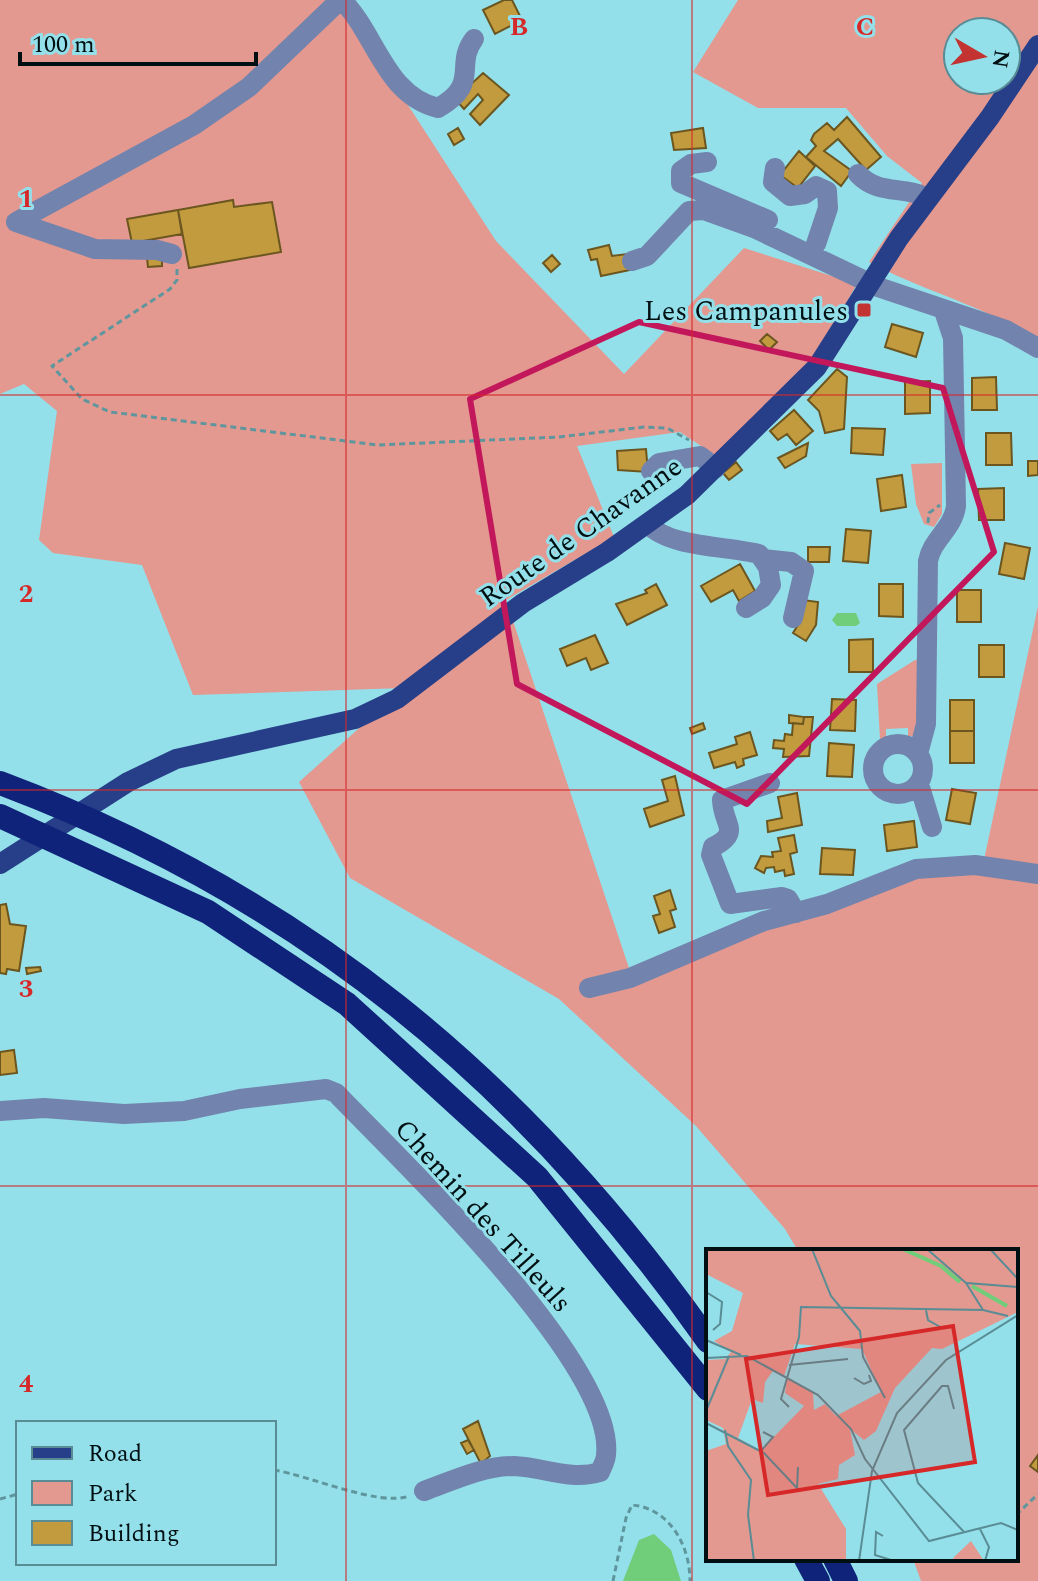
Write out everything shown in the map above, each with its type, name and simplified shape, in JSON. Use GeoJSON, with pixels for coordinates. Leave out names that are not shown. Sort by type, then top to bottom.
{"type":"FeatureCollection","features":[{"type":"Feature","properties":{"kind":"highway"},"geometry":{"type":"LineString","coordinates":[[0,783],[109,827],[220,885],[322,948],[409,1012],[517,1109],[569,1164],[650,1260],[706,1338]]}},
{"type":"Feature","properties":{"kind":"highway"},"geometry":{"type":"LineString","coordinates":[[0,816],[208,912],[347,1004],[537,1177],[706,1387]]}},
{"type":"Feature","properties":{"kind":"highway"},"geometry":{"type":"LineString","coordinates":[[807,1561],[818,1581]]}},
{"type":"Feature","properties":{"kind":"highway"},"geometry":{"type":"LineString","coordinates":[[836,1561],[846,1581]]}},
{"type":"Feature","properties":{"kind":"main road","name":"Route de Chavanne"},"geometry":{"type":"LineString","coordinates":[[4,861],[151,769],[203,751],[322,727],[375,711],[420,684],[523,603],[648,524],[711,462],[817,367],[872,279],[928,198],[990,117],[1038,45]]}},
{"type":"Feature","properties":{"kind":"street"},"geometry":{"type":"LineString","coordinates":[[172,254],[157,250],[95,249],[16,222],[194,125],[249,87],[341,0],[396,83],[412,98],[427,105],[438,108],[447,103],[466,82],[468,50],[474,39]]}},
{"type":"Feature","properties":{"kind":"street"},"geometry":{"type":"LineString","coordinates":[[707,162],[685,167],[681,171],[681,183],[816,244],[872,279]]}},
{"type":"Feature","properties":{"kind":"street"},"geometry":{"type":"LineString","coordinates":[[775,168],[773,182],[790,196],[805,194],[816,186],[827,191],[828,208],[816,244]]}},
{"type":"Feature","properties":{"kind":"street"},"geometry":{"type":"LineString","coordinates":[[858,174],[877,189],[919,193],[928,198]]}},
{"type":"Feature","properties":{"kind":"street"},"geometry":{"type":"LineString","coordinates":[[632,261],[647,256],[679,219],[695,209],[754,228],[944,311],[1006,330],[1038,348]]}},
{"type":"Feature","properties":{"kind":"street"},"geometry":{"type":"LineString","coordinates":[[932,827],[919,784],[923,769],[918,754],[926,724],[928,561],[935,544],[953,522],[956,506],[953,338],[944,311]]}},
{"type":"Feature","properties":{"kind":"street"},"geometry":{"type":"LineString","coordinates":[[651,471],[659,463],[711,462]]}},
{"type":"Feature","properties":{"kind":"street"},"geometry":{"type":"LineString","coordinates":[[648,524],[658,532],[724,550],[753,552],[763,559],[771,575],[771,585],[762,598],[746,608]]}},
{"type":"Feature","properties":{"kind":"street"},"geometry":{"type":"LineString","coordinates":[[763,559],[791,562],[804,571],[793,618]]}},
{"type":"Feature","properties":{"kind":"street"},"geometry":{"type":"LineString","coordinates":[[918,754],[904,745],[888,746],[876,758],[874,774],[882,788],[897,794],[919,784]]}},
{"type":"Feature","properties":{"kind":"street"},"geometry":{"type":"LineString","coordinates":[[770,783],[722,800],[729,836],[713,847],[711,855],[730,904],[782,897],[793,904],[796,913]]}},
{"type":"Feature","properties":{"kind":"street"},"geometry":{"type":"LineString","coordinates":[[589,988],[630,978],[764,921],[796,913],[916,869],[975,865],[1038,874]]}},
{"type":"Feature","properties":{"kind":"street","name":"Chemin des Tilleuls"},"geometry":{"type":"LineString","coordinates":[[0,1111],[44,1108],[124,1114],[184,1111],[240,1099],[326,1089],[336,1093],[511,1281],[576,1366],[603,1429],[607,1456],[600,1472],[583,1477],[514,1466],[486,1469],[424,1491]]}},
{"type":"Feature","properties":{"kind":"path"},"geometry":{"type":"LineString","coordinates":[[172,254],[177,280],[170,289],[52,366],[70,388],[96,407],[183,422],[378,445],[484,442],[667,428],[683,434],[711,462]]}},
{"type":"Feature","properties":{"kind":"path"},"geometry":{"type":"LineString","coordinates":[[276,1470],[337,1485],[376,1499],[399,1499],[424,1491]]}},
{"type":"Feature","properties":{"kind":"path"},"geometry":{"type":"LineString","coordinates":[[1018,1513],[1038,1494]]}},
{"type":"Feature","properties":{"kind":"path"},"geometry":{"type":"LineString","coordinates":[[613,1581],[626,1518],[632,1505],[651,1507],[668,1521],[682,1543],[690,1581]]}},
{"type":"Feature","properties":{"kind":"highlighted area"},"geometry":{"type":"Polygon","coordinates":[[[639,322],[943,388],[994,552],[747,804],[517,684],[470,399],[639,322]]]}},
{"type":"Feature","properties":{"kind":"green space"},"geometry":{"type":"Polygon","coordinates":[[[0,0],[340,0],[496,241],[624,374],[744,248],[857,284],[811,364],[716,456],[680,432],[577,446],[614,537],[506,600],[629,968],[906,876],[981,874],[1038,606],[1038,1581],[921,1581],[914,1561],[1018,1561],[1018,1249],[797,1249],[785,1229],[696,1126],[559,999],[350,878],[299,782],[404,688],[193,695],[142,565],[53,553],[39,540],[57,411],[24,384],[0,394],[0,0]]]}},
{"type":"Feature","properties":{"kind":"green space"},"geometry":{"type":"Polygon","coordinates":[[[738,0],[1038,0],[1038,341],[998,318],[869,262],[922,183],[887,156],[846,108],[758,108],[693,72],[738,0]]]}},
{"type":"Feature","properties":{"kind":"green space"},"geometry":{"type":"Polygon","coordinates":[[[942,463],[942,514],[934,527],[924,524],[916,504],[911,464],[942,463]]]}},
{"type":"Feature","properties":{"kind":"green space"},"geometry":{"type":"Polygon","coordinates":[[[915,660],[920,660],[919,725],[914,736],[908,736],[908,728],[886,729],[886,739],[880,740],[877,684],[915,660]]]}},
{"type":"Feature","properties":{"kind":"shaded area"},"geometry":{"type":"Polygon","coordinates":[[[837,613],[856,613],[860,623],[856,626],[837,626],[832,620],[837,613]]]}},
{"type":"Feature","properties":{"kind":"shaded area"},"geometry":{"type":"Polygon","coordinates":[[[654,1534],[671,1550],[681,1581],[623,1581],[639,1540],[654,1534]]]}},
{"type":"Feature","properties":{"kind":"building"},"geometry":{"type":"Polygon","coordinates":[[[504,0],[512,0],[522,20],[495,34],[483,10],[504,0]]]}},
{"type":"Feature","properties":{"kind":"building"},"geometry":{"type":"Polygon","coordinates":[[[483,73],[509,95],[480,125],[470,114],[483,100],[478,94],[464,109],[455,99],[483,73]]]}},
{"type":"Feature","properties":{"kind":"building"},"geometry":{"type":"Polygon","coordinates":[[[847,117],[881,157],[866,170],[838,139],[824,151],[852,171],[841,186],[806,157],[816,146],[811,140],[814,134],[827,123],[834,130],[847,117]]]}},
{"type":"Feature","properties":{"kind":"building"},"geometry":{"type":"Polygon","coordinates":[[[458,128],[464,139],[454,145],[448,134],[458,128]]]}},
{"type":"Feature","properties":{"kind":"building"},"geometry":{"type":"Polygon","coordinates":[[[703,128],[706,148],[674,150],[671,133],[703,128]]]}},
{"type":"Feature","properties":{"kind":"building"},"geometry":{"type":"Polygon","coordinates":[[[799,151],[815,166],[798,188],[780,175],[799,151]]]}},
{"type":"Feature","properties":{"kind":"building"},"geometry":{"type":"Polygon","coordinates":[[[233,200],[234,207],[272,202],[281,252],[189,268],[178,210],[233,200]]]}},
{"type":"Feature","properties":{"kind":"building"},"geometry":{"type":"Polygon","coordinates":[[[178,210],[182,234],[132,243],[127,219],[178,210]]]}},
{"type":"Feature","properties":{"kind":"building"},"geometry":{"type":"Polygon","coordinates":[[[609,245],[612,256],[627,254],[630,270],[601,276],[597,259],[591,260],[588,250],[609,245]]]}},
{"type":"Feature","properties":{"kind":"building"},"geometry":{"type":"Polygon","coordinates":[[[552,255],[560,264],[551,272],[543,263],[552,255]]]}},
{"type":"Feature","properties":{"kind":"building"},"geometry":{"type":"Polygon","coordinates":[[[162,257],[162,266],[148,267],[147,258],[162,257]]]}},
{"type":"Feature","properties":{"kind":"building"},"geometry":{"type":"Polygon","coordinates":[[[892,324],[923,333],[916,357],[885,347],[892,324]]]}},
{"type":"Feature","properties":{"kind":"building"},"geometry":{"type":"Polygon","coordinates":[[[767,334],[777,342],[769,350],[760,341],[767,334]]]}},
{"type":"Feature","properties":{"kind":"building"},"geometry":{"type":"Polygon","coordinates":[[[837,369],[847,377],[844,429],[825,433],[819,411],[808,400],[837,369]]]}},
{"type":"Feature","properties":{"kind":"building"},"geometry":{"type":"Polygon","coordinates":[[[996,377],[997,410],[972,410],[972,378],[996,377]]]}},
{"type":"Feature","properties":{"kind":"building"},"geometry":{"type":"Polygon","coordinates":[[[930,381],[930,413],[905,414],[905,382],[930,381]]]}},
{"type":"Feature","properties":{"kind":"building"},"geometry":{"type":"Polygon","coordinates":[[[794,410],[813,431],[796,445],[787,434],[778,440],[770,431],[794,410]]]}},
{"type":"Feature","properties":{"kind":"building"},"geometry":{"type":"Polygon","coordinates":[[[852,428],[885,429],[883,455],[851,453],[852,428]]]}},
{"type":"Feature","properties":{"kind":"building"},"geometry":{"type":"Polygon","coordinates":[[[986,433],[1011,433],[1012,465],[986,465],[986,433]]]}},
{"type":"Feature","properties":{"kind":"building"},"geometry":{"type":"Polygon","coordinates":[[[808,443],[806,456],[785,468],[778,458],[808,443]]]}},
{"type":"Feature","properties":{"kind":"building"},"geometry":{"type":"Polygon","coordinates":[[[646,449],[648,472],[618,470],[617,451],[646,449]]]}},
{"type":"Feature","properties":{"kind":"building"},"geometry":{"type":"Polygon","coordinates":[[[1028,461],[1038,461],[1038,475],[1028,476],[1028,461]]]}},
{"type":"Feature","properties":{"kind":"building"},"geometry":{"type":"Polygon","coordinates":[[[736,462],[742,470],[729,480],[723,473],[736,462]]]}},
{"type":"Feature","properties":{"kind":"building"},"geometry":{"type":"Polygon","coordinates":[[[902,475],[906,507],[881,511],[877,479],[902,475]]]}},
{"type":"Feature","properties":{"kind":"building"},"geometry":{"type":"Polygon","coordinates":[[[1004,488],[1004,520],[979,520],[978,489],[1004,488]]]}},
{"type":"Feature","properties":{"kind":"building"},"geometry":{"type":"Polygon","coordinates":[[[846,529],[871,531],[868,563],[843,561],[846,529]]]}},
{"type":"Feature","properties":{"kind":"building"},"geometry":{"type":"Polygon","coordinates":[[[1005,543],[1030,548],[1024,579],[999,574],[1005,543]]]}},
{"type":"Feature","properties":{"kind":"building"},"geometry":{"type":"Polygon","coordinates":[[[808,547],[830,547],[829,562],[808,562],[808,547]]]}},
{"type":"Feature","properties":{"kind":"building"},"geometry":{"type":"Polygon","coordinates":[[[740,564],[755,591],[739,601],[733,590],[711,602],[701,586],[740,564]]]}},
{"type":"Feature","properties":{"kind":"building"},"geometry":{"type":"Polygon","coordinates":[[[656,584],[667,605],[627,625],[616,604],[647,593],[645,590],[656,584]]]}},
{"type":"Feature","properties":{"kind":"building"},"geometry":{"type":"Polygon","coordinates":[[[879,584],[903,584],[903,617],[879,616],[879,584]]]}},
{"type":"Feature","properties":{"kind":"building"},"geometry":{"type":"Polygon","coordinates":[[[957,590],[981,590],[981,622],[957,622],[957,590]]]}},
{"type":"Feature","properties":{"kind":"building"},"geometry":{"type":"Polygon","coordinates":[[[803,600],[818,602],[816,625],[806,641],[793,633],[801,620],[803,600]]]}},
{"type":"Feature","properties":{"kind":"building"},"geometry":{"type":"Polygon","coordinates":[[[595,635],[608,663],[591,670],[586,658],[567,666],[560,649],[595,635]]]}},
{"type":"Feature","properties":{"kind":"building"},"geometry":{"type":"Polygon","coordinates":[[[873,639],[873,672],[849,672],[849,640],[873,639]]]}},
{"type":"Feature","properties":{"kind":"building"},"geometry":{"type":"Polygon","coordinates":[[[979,645],[1004,645],[1004,677],[979,677],[979,645]]]}},
{"type":"Feature","properties":{"kind":"building"},"geometry":{"type":"Polygon","coordinates":[[[832,699],[856,700],[855,731],[830,730],[832,699]]]}},
{"type":"Feature","properties":{"kind":"building"},"geometry":{"type":"Polygon","coordinates":[[[950,700],[974,700],[974,731],[950,731],[950,700]]]}},
{"type":"Feature","properties":{"kind":"building"},"geometry":{"type":"Polygon","coordinates":[[[789,715],[804,717],[803,724],[789,723],[789,715]]]}},
{"type":"Feature","properties":{"kind":"building"},"geometry":{"type":"Polygon","coordinates":[[[804,717],[813,717],[809,756],[783,757],[784,749],[773,748],[774,740],[784,741],[785,734],[792,735],[793,723],[803,724],[804,717]]]}},
{"type":"Feature","properties":{"kind":"building"},"geometry":{"type":"Polygon","coordinates":[[[703,723],[705,729],[692,734],[690,728],[703,723]]]}},
{"type":"Feature","properties":{"kind":"building"},"geometry":{"type":"Polygon","coordinates":[[[950,731],[974,731],[974,763],[950,763],[950,731]]]}},
{"type":"Feature","properties":{"kind":"building"},"geometry":{"type":"Polygon","coordinates":[[[750,732],[757,755],[743,759],[744,765],[737,768],[735,762],[714,768],[709,753],[737,744],[735,737],[750,732]]]}},
{"type":"Feature","properties":{"kind":"building"},"geometry":{"type":"Polygon","coordinates":[[[829,743],[854,745],[852,777],[827,776],[829,743]]]}},
{"type":"Feature","properties":{"kind":"building"},"geometry":{"type":"Polygon","coordinates":[[[675,776],[684,815],[650,827],[644,809],[668,801],[662,780],[675,776]]]}},
{"type":"Feature","properties":{"kind":"building"},"geometry":{"type":"Polygon","coordinates":[[[952,789],[976,793],[970,824],[946,820],[952,789]]]}},
{"type":"Feature","properties":{"kind":"building"},"geometry":{"type":"Polygon","coordinates":[[[797,793],[802,825],[768,832],[767,821],[782,818],[778,797],[797,793]]]}},
{"type":"Feature","properties":{"kind":"building"},"geometry":{"type":"Polygon","coordinates":[[[914,821],[917,847],[887,851],[884,825],[914,821]]]}},
{"type":"Feature","properties":{"kind":"building"},"geometry":{"type":"Polygon","coordinates":[[[794,835],[797,852],[790,854],[794,874],[785,876],[784,870],[775,872],[774,867],[766,868],[764,873],[755,868],[761,856],[773,857],[772,852],[781,851],[778,838],[794,835]]]}},
{"type":"Feature","properties":{"kind":"building"},"geometry":{"type":"Polygon","coordinates":[[[822,848],[855,850],[853,875],[820,874],[822,848]]]}},
{"type":"Feature","properties":{"kind":"building"},"geometry":{"type":"Polygon","coordinates":[[[670,890],[676,909],[670,911],[675,927],[659,933],[653,916],[660,914],[654,896],[670,890]]]}},
{"type":"Feature","properties":{"kind":"building"},"geometry":{"type":"Polygon","coordinates":[[[6,904],[10,924],[26,926],[19,971],[7,969],[6,974],[0,973],[0,905],[6,904]]]}},
{"type":"Feature","properties":{"kind":"building"},"geometry":{"type":"Polygon","coordinates":[[[40,967],[41,971],[27,974],[26,968],[40,967]]]}},
{"type":"Feature","properties":{"kind":"building"},"geometry":{"type":"Polygon","coordinates":[[[14,1050],[17,1073],[0,1075],[0,1052],[14,1050]]]}},
{"type":"Feature","properties":{"kind":"building"},"geometry":{"type":"Polygon","coordinates":[[[478,1421],[490,1456],[481,1464],[463,1429],[478,1421]]]}},
{"type":"Feature","properties":{"kind":"building"},"geometry":{"type":"Polygon","coordinates":[[[468,1440],[474,1450],[467,1454],[461,1443],[468,1440]]]}},
{"type":"Feature","properties":{"kind":"building"},"geometry":{"type":"Polygon","coordinates":[[[1038,1455],[1038,1472],[1030,1466],[1038,1455]]]}},
{"type":"Feature","properties":{"kind":"place","name":"Les Campanules"},"geometry":{"type":"Point","coordinates":[864,310]}}]}
